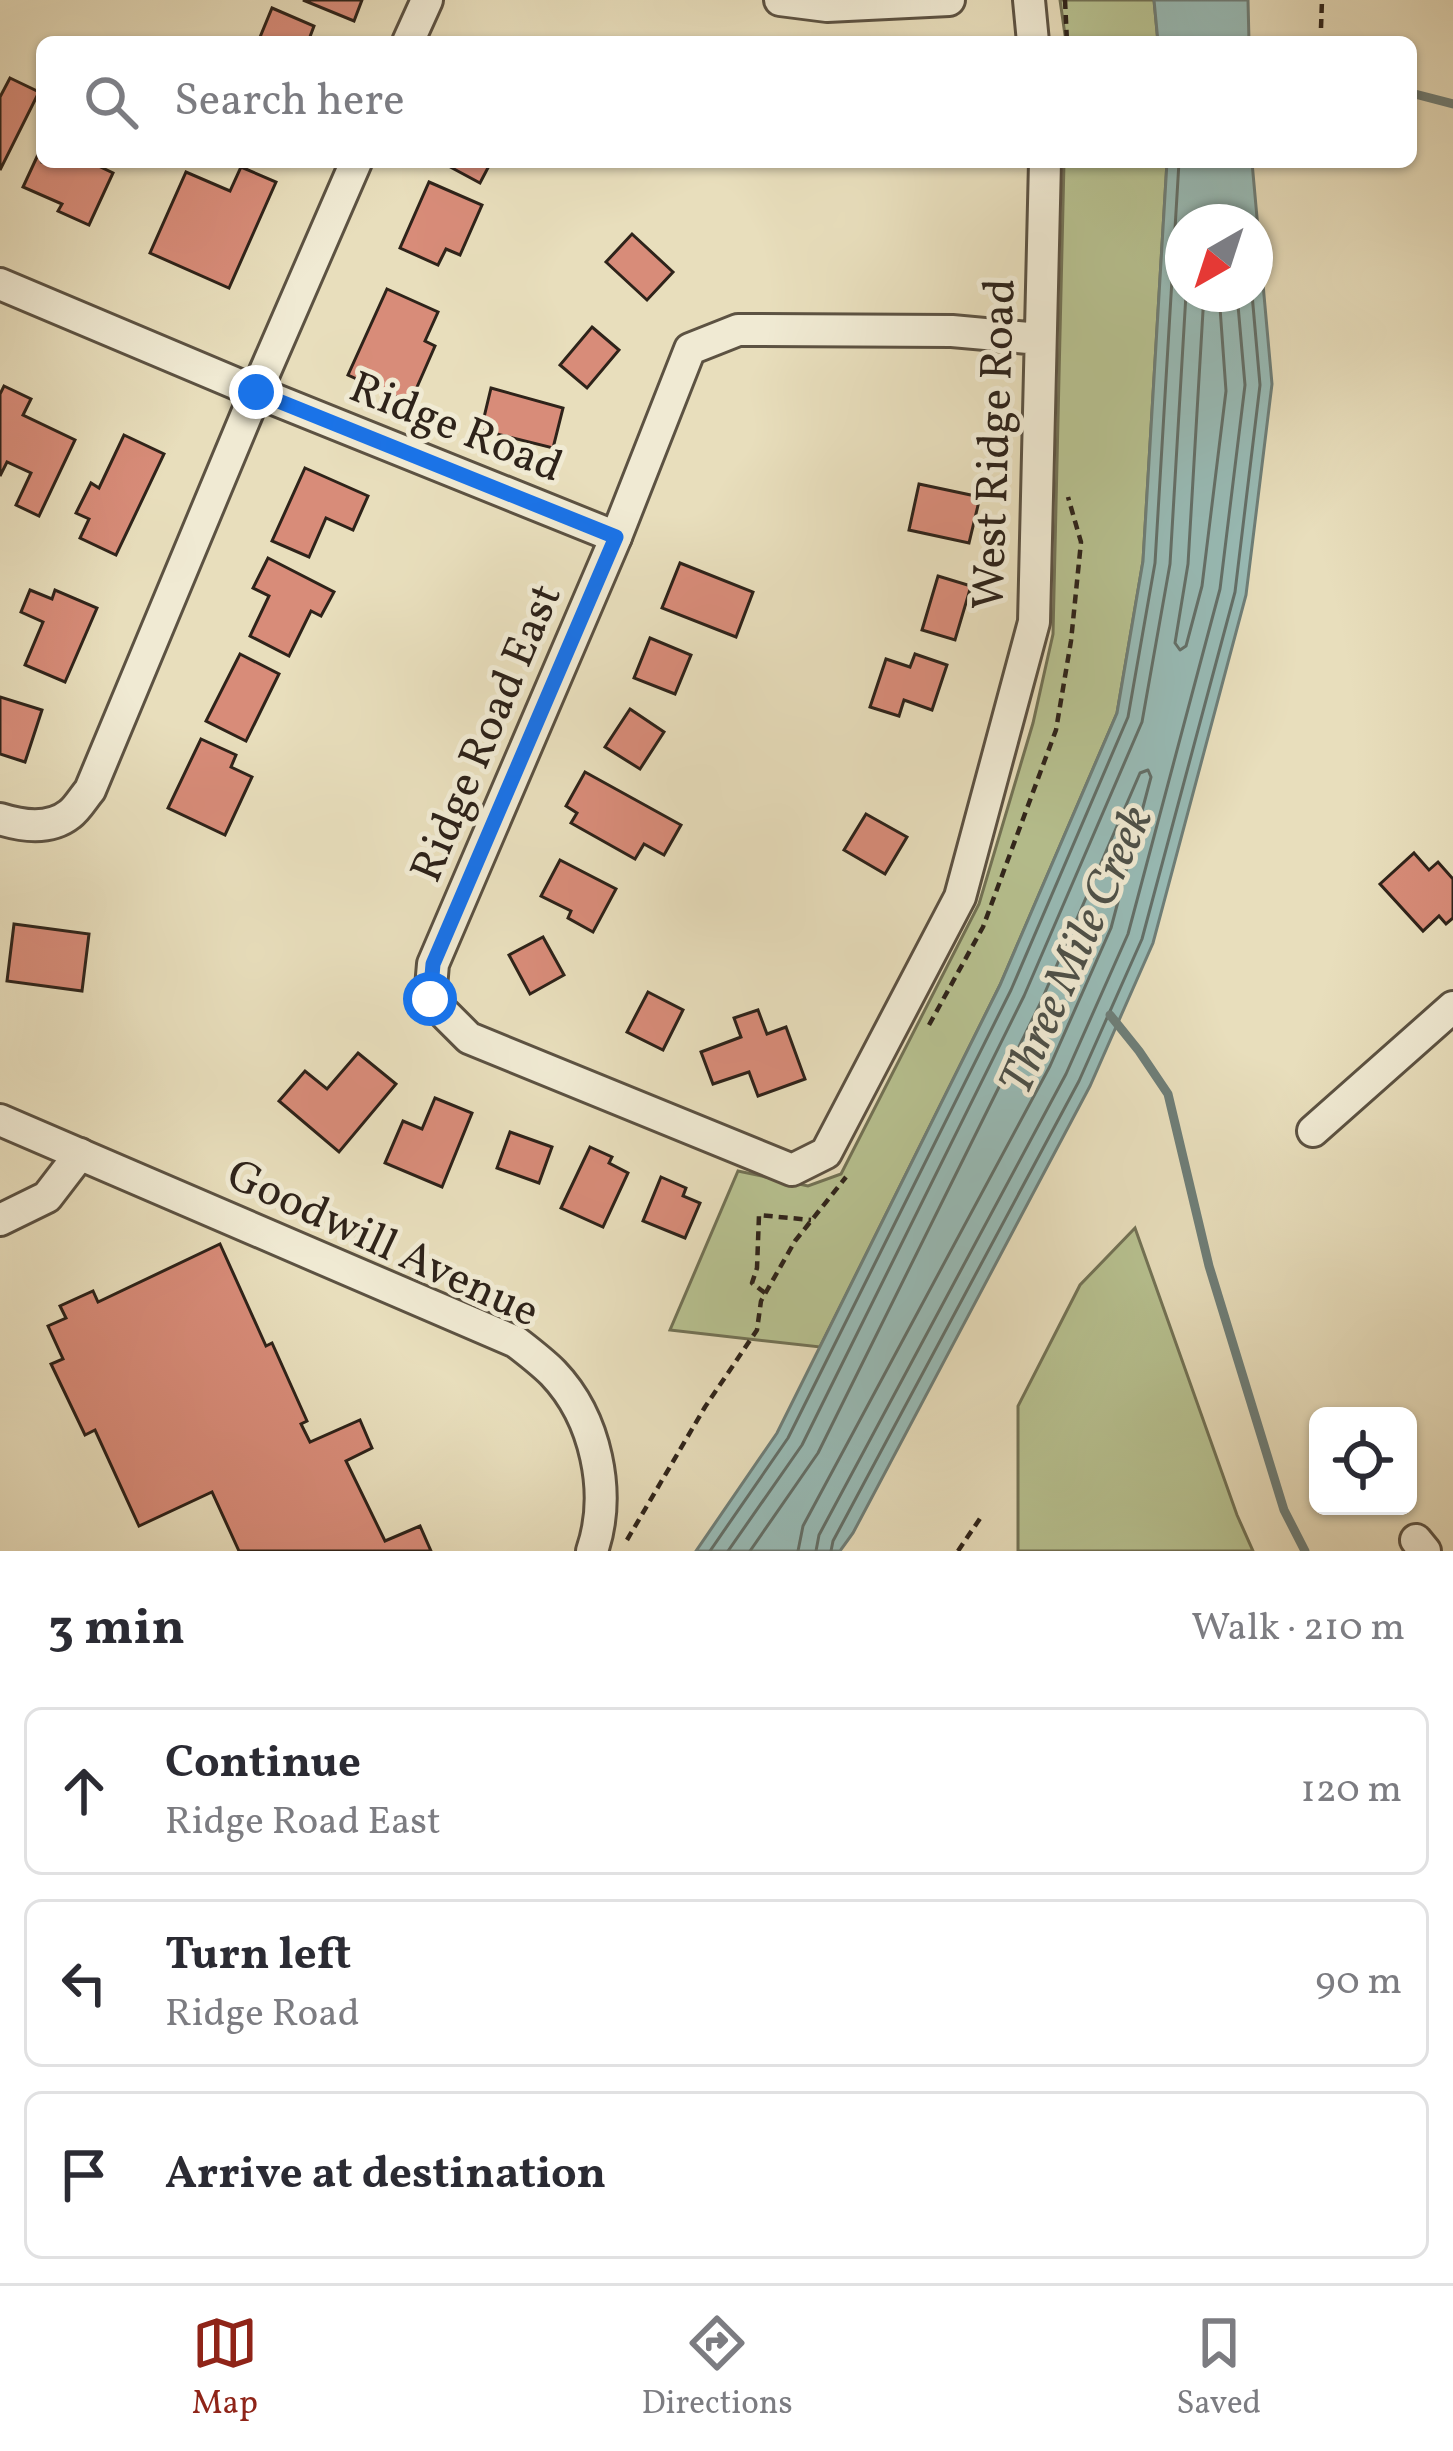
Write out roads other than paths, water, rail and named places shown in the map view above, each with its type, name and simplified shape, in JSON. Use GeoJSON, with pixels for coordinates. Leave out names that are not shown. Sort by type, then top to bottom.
{"type":"FeatureCollection","features":[{"type":"Feature","properties":{"kind":"street"},"geometry":{"type":"LineString","coordinates":[[411,36],[427,0]]}},
{"type":"Feature","properties":{"kind":"street"},"geometry":{"type":"LineString","coordinates":[[780,0],[827,6],[949,0]]}},
{"type":"Feature","properties":{"kind":"street"},"geometry":{"type":"LineString","coordinates":[[1028,0],[1032,36]]}},
{"type":"Feature","properties":{"kind":"street"},"geometry":{"type":"LineString","coordinates":[[0,819],[26,826],[47,824],[69,815],[90,790],[353,168]]}},
{"type":"Feature","properties":{"kind":"street","name":"West Ridge Road"},"geometry":{"type":"LineString","coordinates":[[430,999],[469,1038],[792,1170],[826,1153],[960,897],[1034,622],[1045,168]]}},
{"type":"Feature","properties":{"kind":"street","name":"Ridge Road"},"geometry":{"type":"LineString","coordinates":[[0,284],[616,537]]}},
{"type":"Feature","properties":{"kind":"street","name":"Ridge Road East"},"geometry":{"type":"LineString","coordinates":[[430,999],[433,964],[616,537],[690,350],[738,330],[952,331],[1040,339]]}},
{"type":"Feature","properties":{"kind":"street"},"geometry":{"type":"LineString","coordinates":[[1313,1131],[1453,1007]]}},
{"type":"Feature","properties":{"kind":"street","name":"Goodwill Avenue"},"geometry":{"type":"LineString","coordinates":[[0,1120],[516,1342],[556,1376],[576,1407],[594,1450],[602,1480],[602,1508],[592,1551]]}},
{"type":"Feature","properties":{"kind":"street"},"geometry":{"type":"LineString","coordinates":[[0,1220],[47,1197],[80,1154]]}},
{"type":"Feature","properties":{"kind":"water"},"geometry":{"type":"Polygon","coordinates":[[[1154,0],[1248,0],[1249,36],[1157,36],[1154,0]]]}},
{"type":"Feature","properties":{"kind":"water","name":"Three Mile Creek"},"geometry":{"type":"Polygon","coordinates":[[[1167,168],[1253,168],[1256,204],[1165,204],[1165,312],[1266,312],[1272,384],[1246,595],[1153,943],[1090,1086],[840,1551],[696,1551],[777,1433],[1000,985],[1117,713],[1143,561],[1167,168]]]}},
{"type":"Feature","properties":{"kind":"waterway"},"geometry":{"type":"LineString","coordinates":[[1417,95],[1453,104]]}},
{"type":"Feature","properties":{"kind":"waterway"},"geometry":{"type":"LineString","coordinates":[[1110,1015],[1168,1094],[1209,1266],[1284,1510],[1305,1551]]}}]}
